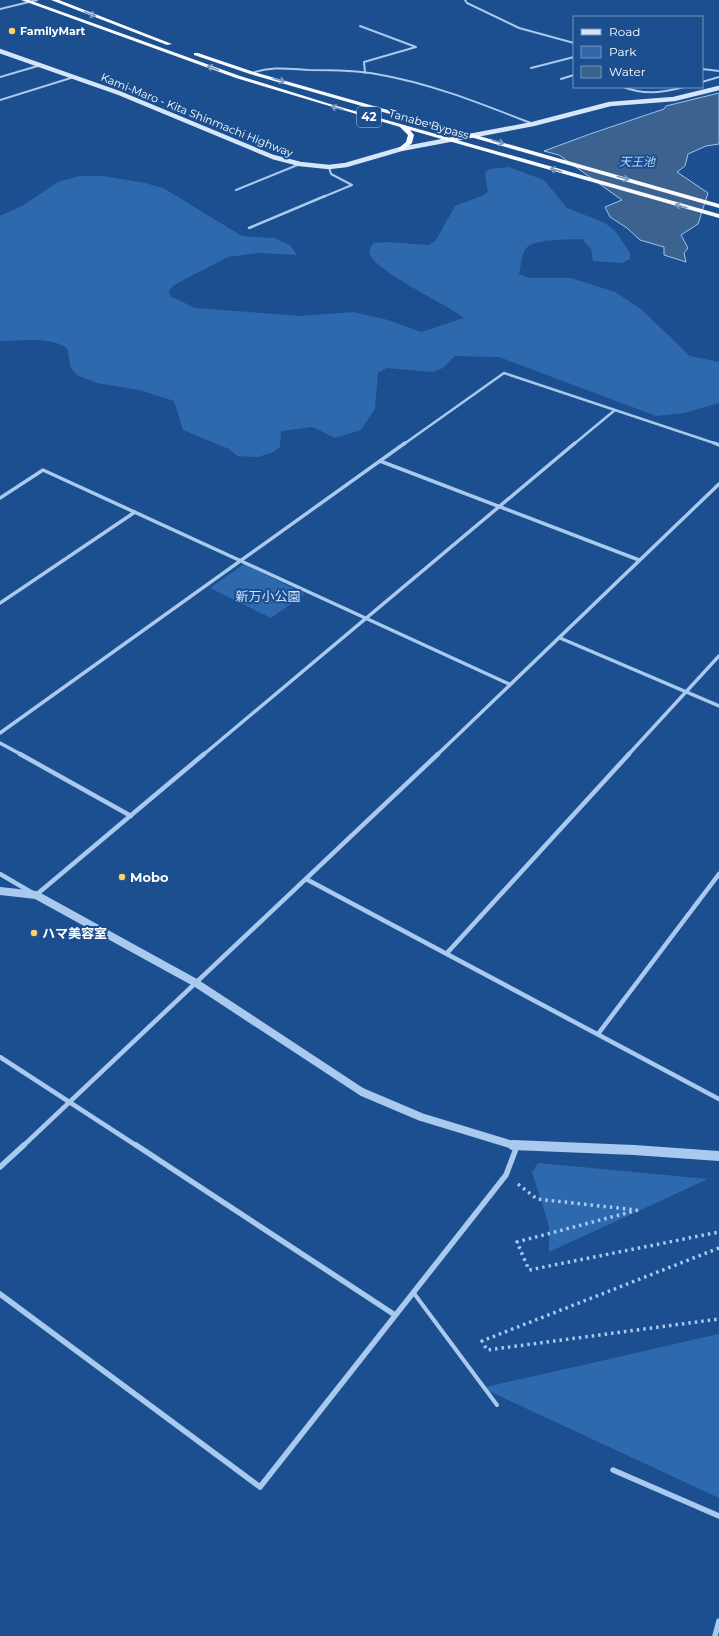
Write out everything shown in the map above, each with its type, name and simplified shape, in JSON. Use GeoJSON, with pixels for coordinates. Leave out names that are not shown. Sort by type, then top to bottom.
{"type":"FeatureCollection","features":[{"type":"Feature","properties":{"kind":"highway"},"geometry":{"type":"LineString","coordinates":[[54,0],[177,47]]}},
{"type":"Feature","properties":{"kind":"highway","name":"Tanabe Bypass"},"geometry":{"type":"LineString","coordinates":[[26,1],[238,77],[403,127],[719,216]]}},
{"type":"Feature","properties":{"kind":"highway","name":"Tanabe Bypass"},"geometry":{"type":"LineString","coordinates":[[190,52],[252,73],[719,206]]}},
{"type":"Feature","properties":{"kind":"highway"},"geometry":{"type":"LineString","coordinates":[[401,149],[409,143],[411,139],[411,135],[403,127]]}},
{"type":"Feature","properties":{"kind":"main road","name":"Kami-Maro - Kita Shinmachi Highway"},"geometry":{"type":"LineString","coordinates":[[2,52],[119,92],[259,151],[300,164],[329,168],[346,165],[401,149],[533,124],[610,104],[674,99],[719,88]]}},
{"type":"Feature","properties":{"kind":"street"},"geometry":{"type":"LineString","coordinates":[[0,10],[26,1],[37,0]]}},
{"type":"Feature","properties":{"kind":"street"},"geometry":{"type":"LineString","coordinates":[[465,0],[467,3],[519,28],[573,43]]}},
{"type":"Feature","properties":{"kind":"street"},"geometry":{"type":"LineString","coordinates":[[360,26],[416,47],[364,62],[365,73]]}},
{"type":"Feature","properties":{"kind":"street"},"geometry":{"type":"LineString","coordinates":[[531,68],[573,58]]}},
{"type":"Feature","properties":{"kind":"street"},"geometry":{"type":"LineString","coordinates":[[0,77],[41,65]]}},
{"type":"Feature","properties":{"kind":"street"},"geometry":{"type":"LineString","coordinates":[[252,73],[265,68],[383,75],[469,99],[533,124]]}},
{"type":"Feature","properties":{"kind":"street"},"geometry":{"type":"LineString","coordinates":[[703,69],[719,71]]}},
{"type":"Feature","properties":{"kind":"street"},"geometry":{"type":"LineString","coordinates":[[561,79],[573,75]]}},
{"type":"Feature","properties":{"kind":"street"},"geometry":{"type":"LineString","coordinates":[[0,100],[76,77]]}},
{"type":"Feature","properties":{"kind":"street"},"geometry":{"type":"LineString","coordinates":[[703,82],[719,77]]}},
{"type":"Feature","properties":{"kind":"street"},"geometry":{"type":"LineString","coordinates":[[626,88],[638,93],[646,94],[680,88]]}},
{"type":"Feature","properties":{"kind":"street"},"geometry":{"type":"LineString","coordinates":[[236,190],[300,164]]}},
{"type":"Feature","properties":{"kind":"street"},"geometry":{"type":"LineString","coordinates":[[249,228],[352,185],[331,174],[329,168]]}},
{"type":"Feature","properties":{"kind":"street"},"geometry":{"type":"LineString","coordinates":[[0,733],[504,373],[719,445]]}},
{"type":"Feature","properties":{"kind":"street"},"geometry":{"type":"LineString","coordinates":[[0,891],[36,895],[615,410]]}},
{"type":"Feature","properties":{"kind":"street"},"geometry":{"type":"LineString","coordinates":[[380,461],[639,560]]}},
{"type":"Feature","properties":{"kind":"street"},"geometry":{"type":"LineString","coordinates":[[0,498],[43,470],[509,684]]}},
{"type":"Feature","properties":{"kind":"street"},"geometry":{"type":"LineString","coordinates":[[0,1166],[71,1102],[509,684],[560,638],[719,484]]}},
{"type":"Feature","properties":{"kind":"street"},"geometry":{"type":"LineString","coordinates":[[0,603],[135,512]]}},
{"type":"Feature","properties":{"kind":"street"},"geometry":{"type":"LineString","coordinates":[[560,638],[719,706]]}},
{"type":"Feature","properties":{"kind":"street"},"geometry":{"type":"LineString","coordinates":[[447,953],[719,656]]}},
{"type":"Feature","properties":{"kind":"street"},"geometry":{"type":"LineString","coordinates":[[0,744],[131,816]]}},
{"type":"Feature","properties":{"kind":"street"},"geometry":{"type":"LineString","coordinates":[[0,874],[196,983],[362,1092],[421,1116],[517,1146],[634,1150],[719,1156]]}},
{"type":"Feature","properties":{"kind":"street"},"geometry":{"type":"LineString","coordinates":[[598,1034],[719,874]]}},
{"type":"Feature","properties":{"kind":"street"},"geometry":{"type":"LineString","coordinates":[[306,879],[719,1099]]}},
{"type":"Feature","properties":{"kind":"street"},"geometry":{"type":"LineString","coordinates":[[0,1058],[71,1102],[395,1315]]}},
{"type":"Feature","properties":{"kind":"street"},"geometry":{"type":"LineString","coordinates":[[0,1294],[260,1487],[506,1175],[517,1146]]}},
{"type":"Feature","properties":{"kind":"street"},"geometry":{"type":"LineString","coordinates":[[613,1470],[719,1516]]}},
{"type":"Feature","properties":{"kind":"street"},"geometry":{"type":"LineString","coordinates":[[715,1636],[719,1622]]}},
{"type":"Feature","properties":{"kind":"lane"},"geometry":{"type":"LineString","coordinates":[[413,1292],[497,1405]]}},
{"type":"Feature","properties":{"kind":"path"},"geometry":{"type":"LineString","coordinates":[[506,1175],[537,1199],[638,1210],[517,1242],[529,1270],[719,1232]]}},
{"type":"Feature","properties":{"kind":"path"},"geometry":{"type":"LineString","coordinates":[[719,1248],[482,1341],[487,1350],[719,1319]]}},
{"type":"Feature","properties":{"kind":"green space"},"geometry":{"type":"Polygon","coordinates":[[[509,167],[544,180],[567,208],[605,223],[616,232],[630,253],[630,259],[622,263],[593,261],[591,249],[582,239],[535,243],[525,250],[519,274],[530,278],[571,278],[615,292],[641,309],[690,356],[719,362],[719,403],[684,413],[656,416],[499,357],[455,356],[443,368],[432,372],[387,368],[378,373],[375,409],[361,430],[335,438],[313,427],[281,431],[280,447],[271,453],[258,457],[237,456],[229,449],[183,430],[174,401],[139,390],[97,383],[77,375],[71,368],[67,348],[60,344],[35,340],[0,341],[0,216],[22,206],[58,182],[79,176],[103,176],[145,183],[163,188],[242,236],[274,238],[290,245],[297,255],[258,253],[228,257],[174,285],[169,291],[170,296],[195,308],[301,316],[353,312],[388,320],[421,332],[464,318],[386,271],[376,263],[369,252],[373,243],[387,242],[429,245],[436,240],[455,206],[482,196],[488,192],[485,173],[489,169],[509,167]]]}},
{"type":"Feature","properties":{"kind":"green space","name":"新万小公園"},"geometry":{"type":"Polygon","coordinates":[[[244,564],[305,594],[271,618],[210,588],[244,564]]]}},
{"type":"Feature","properties":{"kind":"green space"},"geometry":{"type":"Polygon","coordinates":[[[538,1163],[708,1179],[549,1252],[549,1226],[532,1172],[538,1163]]]}},
{"type":"Feature","properties":{"kind":"green space"},"geometry":{"type":"Polygon","coordinates":[[[719,1334],[719,1498],[482,1388],[719,1334]]]}},
{"type":"Feature","properties":{"kind":"water","name":"天王池"},"geometry":{"type":"Polygon","coordinates":[[[719,93],[719,144],[706,146],[688,154],[685,166],[677,172],[708,193],[698,224],[681,235],[688,248],[684,253],[686,262],[664,255],[664,247],[640,240],[627,228],[610,217],[605,207],[622,200],[559,155],[544,151],[664,109],[666,106],[719,93]]]}},
{"type":"Feature","properties":{"kind":"place","name":"FamilyMart"},"geometry":{"type":"Point","coordinates":[12,31]}},
{"type":"Feature","properties":{"kind":"place","name":"Mobo"},"geometry":{"type":"Point","coordinates":[122,877]}},
{"type":"Feature","properties":{"kind":"place","name":"ハマ美容室"},"geometry":{"type":"Point","coordinates":[34,933]}}]}
